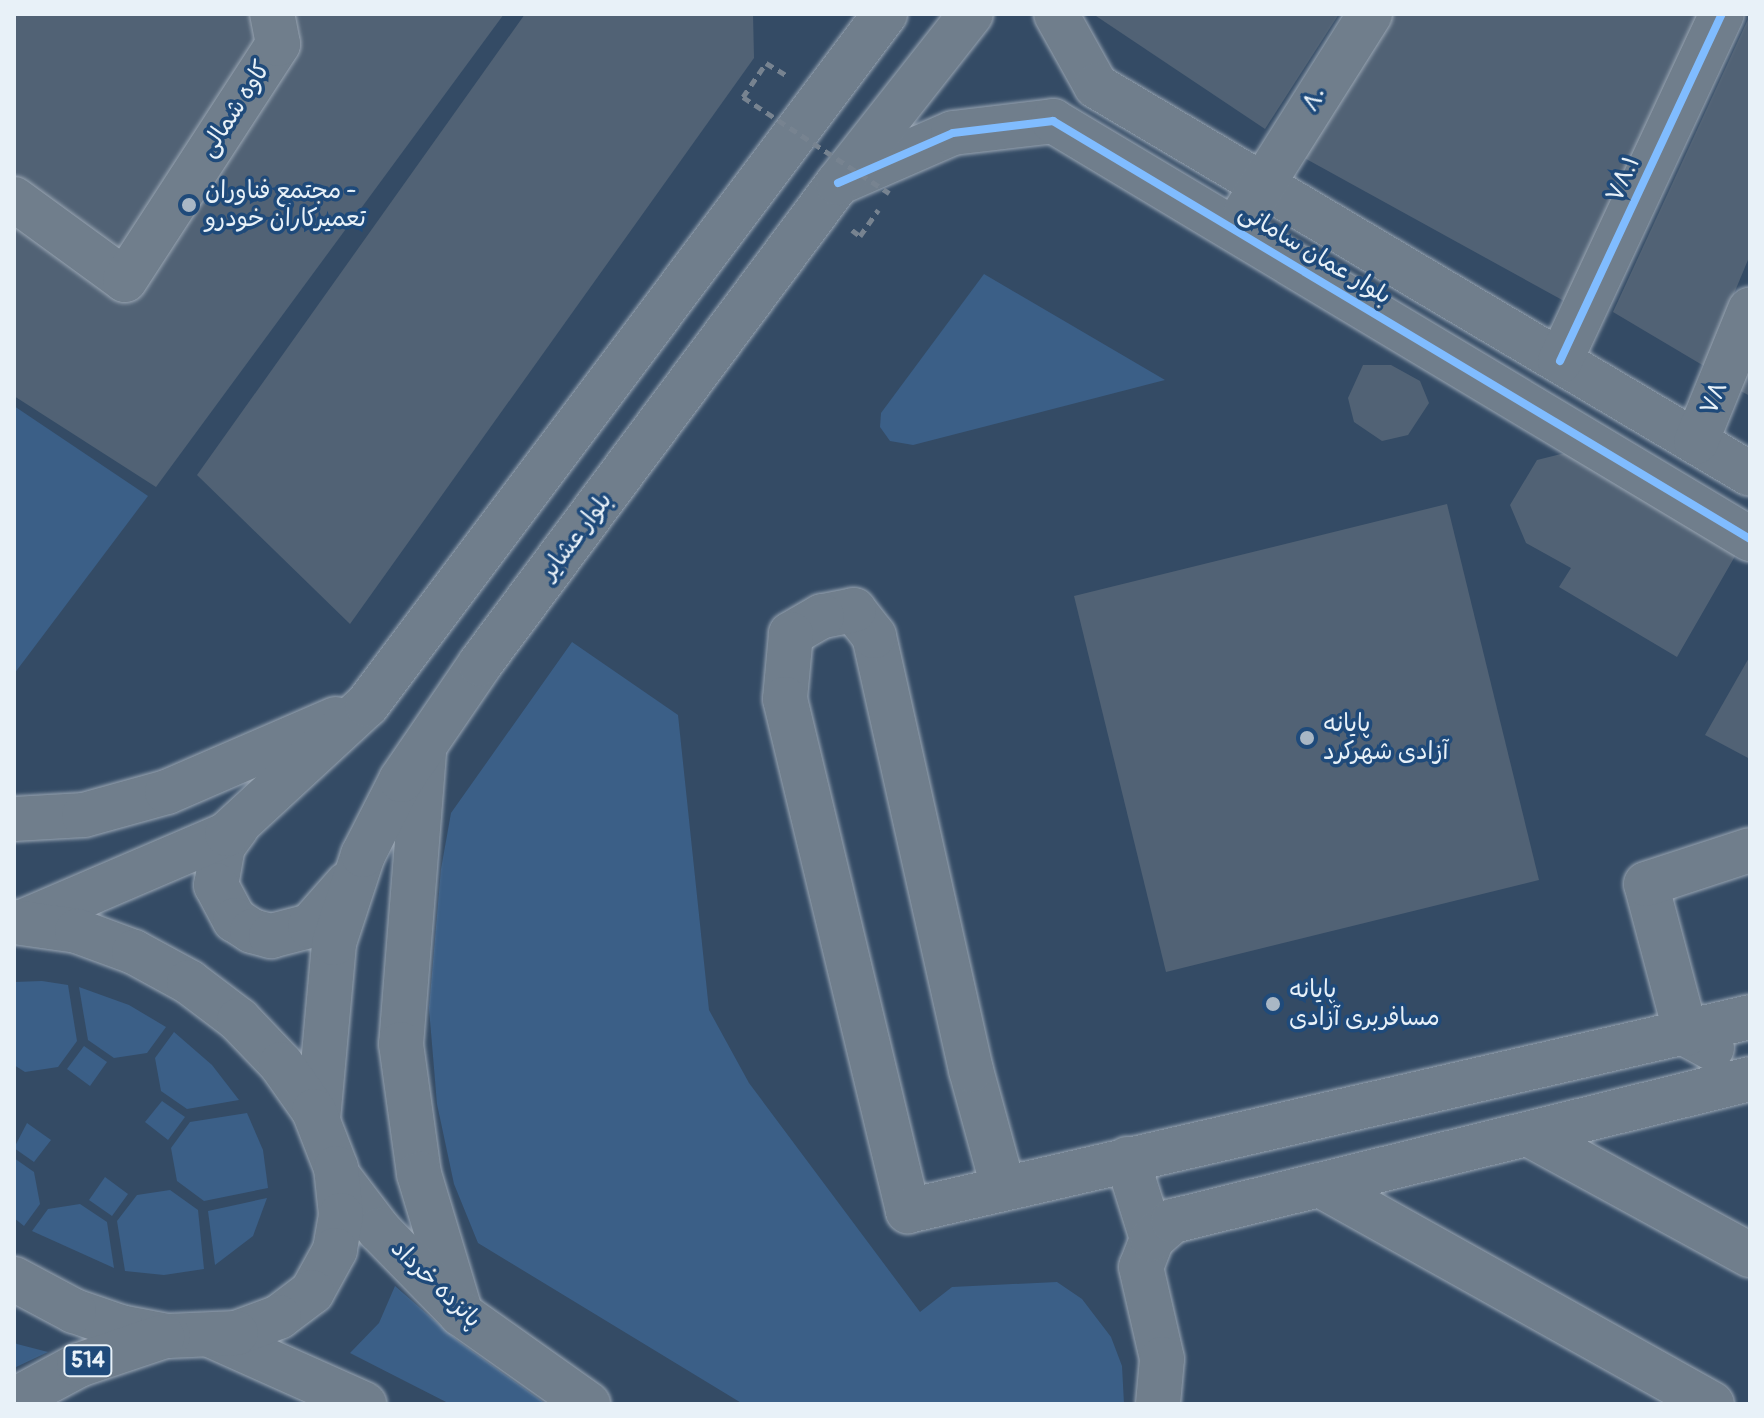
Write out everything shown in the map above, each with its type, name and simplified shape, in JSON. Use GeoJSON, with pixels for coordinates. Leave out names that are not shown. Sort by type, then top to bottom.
{"type":"FeatureCollection","features":[{"type":"Feature","properties":{"kind":"main road","name":"کاوه شمالی"},"geometry":{"type":"LineString","coordinates":[[14,199],[125,280],[278,44],[272,14]]}},
{"type":"Feature","properties":{"kind":"main road"},"geometry":{"type":"LineString","coordinates":[[355,875],[310,926],[271,936],[252,931],[235,920],[216,885],[223,846],[237,827],[367,705],[885,14]]}},
{"type":"Feature","properties":{"kind":"main road","name":"بلوار عشایر"},"geometry":{"type":"LineString","coordinates":[[318,1120],[334,943],[355,875],[401,780],[838,183],[971,14]]}},
{"type":"Feature","properties":{"kind":"main road","name":"بلوار عمان سامانی"},"geometry":{"type":"LineString","coordinates":[[1056,14],[1096,86],[1750,474]]}},
{"type":"Feature","properties":{"kind":"main road","name":"۸۰"},"geometry":{"type":"LineString","coordinates":[[1236,231],[1260,184],[1370,14]]}},
{"type":"Feature","properties":{"kind":"main road","name":"۷۸.۱"},"geometry":{"type":"LineString","coordinates":[[1560,361],[1722,14]]}},
{"type":"Feature","properties":{"kind":"main road","name":"بلوار عمان سامانی"},"geometry":{"type":"LineString","coordinates":[[838,183],[953,133],[1053,121],[1750,539]]}},
{"type":"Feature","properties":{"kind":"main road","name":"۷۸"},"geometry":{"type":"LineString","coordinates":[[1696,442],[1750,310]]}},
{"type":"Feature","properties":{"kind":"main road"},"geometry":{"type":"LineString","coordinates":[[1003,1187],[971,1070],[874,636],[854,610],[822,616],[791,634],[785,699],[908,1211],[1750,1017]]}},
{"type":"Feature","properties":{"kind":"main road"},"geometry":{"type":"LineString","coordinates":[[14,819],[84,815],[167,792],[367,705]]}},
{"type":"Feature","properties":{"kind":"main road"},"geometry":{"type":"LineString","coordinates":[[424,746],[401,1044],[419,1174],[461,1314]]}},
{"type":"Feature","properties":{"kind":"main road"},"geometry":{"type":"LineString","coordinates":[[18,922],[210,843],[237,827]]}},
{"type":"Feature","properties":{"kind":"main road"},"geometry":{"type":"LineString","coordinates":[[1750,850],[1646,884],[1686,1034],[1750,1067]]}},
{"type":"Feature","properties":{"kind":"main road"},"geometry":{"type":"LineString","coordinates":[[14,1279],[102,1322],[168,1336],[212,1336],[272,1321],[316,1286],[340,1230],[338,1176],[318,1120],[293,1080],[254,1034],[189,982],[106,940],[18,922]]}},
{"type":"Feature","properties":{"kind":"main road"},"geometry":{"type":"LineString","coordinates":[[1158,1404],[1162,1359],[1141,1267],[1152,1239],[1173,1221],[1750,1079]]}},
{"type":"Feature","properties":{"kind":"main road"},"geometry":{"type":"LineString","coordinates":[[1528,1134],[1750,1255]]}},
{"type":"Feature","properties":{"kind":"main road"},"geometry":{"type":"LineString","coordinates":[[1127,1159],[1152,1239]]}},
{"type":"Feature","properties":{"kind":"main road","name":"پانزده خرداد"},"geometry":{"type":"LineString","coordinates":[[338,1176],[379,1230],[461,1314],[588,1404]]}},
{"type":"Feature","properties":{"kind":"main road"},"geometry":{"type":"LineString","coordinates":[[1320,1185],[1712,1404]]}},
{"type":"Feature","properties":{"kind":"main road","name":"514"},"geometry":{"type":"LineString","coordinates":[[14,1400],[79,1365],[168,1336]]}},
{"type":"Feature","properties":{"kind":"main road"},"geometry":{"type":"LineString","coordinates":[[212,1336],[364,1404]]}},
{"type":"Feature","properties":{"kind":"path"},"geometry":{"type":"LineString","coordinates":[[766,63],[743,97],[889,193],[860,236]]}},
{"type":"Feature","properties":{"kind":"shaded area"},"geometry":{"type":"Polygon","coordinates":[[[984,274],[1165,380],[913,445],[890,441],[880,427],[881,413],[984,274]]]}},
{"type":"Feature","properties":{"kind":"shaded area"},"geometry":{"type":"Polygon","coordinates":[[[14,406],[148,496],[14,674],[14,406]]]}},
{"type":"Feature","properties":{"kind":"shaded area"},"geometry":{"type":"Polygon","coordinates":[[[572,642],[678,715],[709,1010],[749,1083],[920,1312],[952,1287],[1057,1282],[1082,1299],[1111,1337],[1122,1366],[1124,1404],[743,1404],[478,1243],[454,1184],[437,1104],[429,1008],[441,869],[451,813],[572,642]]]}},
{"type":"Feature","properties":{"kind":"shaded area"},"geometry":{"type":"Polygon","coordinates":[[[42,981],[68,985],[77,1041],[58,1067],[25,1072],[14,1065],[14,982],[42,981]]]}},
{"type":"Feature","properties":{"kind":"shaded area"},"geometry":{"type":"Polygon","coordinates":[[[79,987],[129,1005],[166,1027],[147,1053],[114,1058],[88,1040],[79,987]]]}},
{"type":"Feature","properties":{"kind":"shaded area"},"geometry":{"type":"Polygon","coordinates":[[[174,1032],[212,1065],[239,1100],[187,1109],[161,1091],[155,1058],[174,1032]]]}},
{"type":"Feature","properties":{"kind":"shaded area"},"geometry":{"type":"Polygon","coordinates":[[[84,1046],[107,1062],[90,1086],[67,1069],[84,1046]]]}},
{"type":"Feature","properties":{"kind":"shaded area"},"geometry":{"type":"Polygon","coordinates":[[[162,1101],[185,1117],[168,1140],[145,1122],[162,1101]]]}},
{"type":"Feature","properties":{"kind":"shaded area"},"geometry":{"type":"Polygon","coordinates":[[[247,1113],[263,1150],[268,1188],[204,1201],[177,1181],[171,1148],[190,1122],[247,1113]]]}},
{"type":"Feature","properties":{"kind":"shaded area"},"geometry":{"type":"Polygon","coordinates":[[[27,1123],[51,1140],[34,1162],[14,1148],[27,1123]]]}},
{"type":"Feature","properties":{"kind":"shaded area"},"geometry":{"type":"Polygon","coordinates":[[[14,1158],[34,1172],[40,1204],[24,1226],[14,1218],[14,1158]]]}},
{"type":"Feature","properties":{"kind":"shaded area"},"geometry":{"type":"Polygon","coordinates":[[[105,1177],[128,1194],[112,1216],[89,1200],[105,1177]]]}},
{"type":"Feature","properties":{"kind":"shaded area"},"geometry":{"type":"Polygon","coordinates":[[[170,1190],[198,1210],[204,1269],[164,1275],[125,1271],[117,1221],[137,1195],[170,1190]]]}},
{"type":"Feature","properties":{"kind":"shaded area"},"geometry":{"type":"Polygon","coordinates":[[[267,1198],[253,1236],[215,1265],[208,1211],[267,1198]]]}},
{"type":"Feature","properties":{"kind":"shaded area"},"geometry":{"type":"Polygon","coordinates":[[[80,1204],[107,1222],[114,1268],[32,1231],[48,1209],[80,1204]]]}},
{"type":"Feature","properties":{"kind":"shaded area"},"geometry":{"type":"Polygon","coordinates":[[[395,1286],[458,1341],[546,1404],[450,1404],[350,1353],[379,1323],[395,1286]]]}},
{"type":"Feature","properties":{"kind":"shaded area"},"geometry":{"type":"Polygon","coordinates":[[[14,1342],[17,1344],[48,1352],[14,1368],[14,1342]]]}},
{"type":"Feature","properties":{"kind":"building","name":"مجتمع فناوران - تعمیرکاران خودرو"},"geometry":{"type":"Polygon","coordinates":[[[14,14],[504,14],[156,487],[14,396],[14,14]]]}},
{"type":"Feature","properties":{"kind":"building"},"geometry":{"type":"Polygon","coordinates":[[[525,14],[753,14],[754,58],[350,624],[197,475],[525,14]]]}},
{"type":"Feature","properties":{"kind":"building"},"geometry":{"type":"Polygon","coordinates":[[[1093,14],[1339,14],[1265,129],[1093,14]]]}},
{"type":"Feature","properties":{"kind":"building"},"geometry":{"type":"Polygon","coordinates":[[[1391,14],[1698,14],[1564,301],[1299,155],[1391,14]]]}},
{"type":"Feature","properties":{"kind":"building"},"geometry":{"type":"Polygon","coordinates":[[[1750,15],[1750,255],[1704,366],[1613,312],[1750,15]]]}},
{"type":"Feature","properties":{"kind":"building"},"geometry":{"type":"Polygon","coordinates":[[[1750,347],[1750,396],[1733,387],[1750,347]]]}},
{"type":"Feature","properties":{"kind":"building"},"geometry":{"type":"Polygon","coordinates":[[[1363,365],[1391,365],[1420,381],[1429,403],[1408,435],[1382,441],[1354,422],[1348,398],[1363,365]]]}},
{"type":"Feature","properties":{"kind":"building"},"geometry":{"type":"Polygon","coordinates":[[[1565,453],[1738,551],[1677,657],[1559,587],[1571,568],[1526,543],[1510,505],[1537,460],[1565,453]]]}},
{"type":"Feature","properties":{"kind":"building","name":"پایانه آزادی شهرکرد"},"geometry":{"type":"Polygon","coordinates":[[[1447,504],[1539,880],[1166,972],[1074,596],[1447,504]]]}},
{"type":"Feature","properties":{"kind":"building"},"geometry":{"type":"Polygon","coordinates":[[[1750,656],[1750,759],[1705,735],[1750,656]]]}},
{"type":"Feature","properties":{"kind":"cycle path"},"geometry":{"type":"LineString","coordinates":[[1560,361],[1722,14]]}},
{"type":"Feature","properties":{"kind":"cycle path"},"geometry":{"type":"LineString","coordinates":[[838,183],[953,133],[1053,121],[1750,539]]}},
{"type":"Feature","properties":{"kind":"place","name":"مجتمع فناوران - تعمیرکاران خودرو"},"geometry":{"type":"Point","coordinates":[189,205]}},
{"type":"Feature","properties":{"kind":"place","name":"پایانه آزادی شهرکرد"},"geometry":{"type":"Point","coordinates":[1307,738]}},
{"type":"Feature","properties":{"kind":"place","name":"پایانه مسافربری آزادی"},"geometry":{"type":"Point","coordinates":[1273,1004]}}]}
